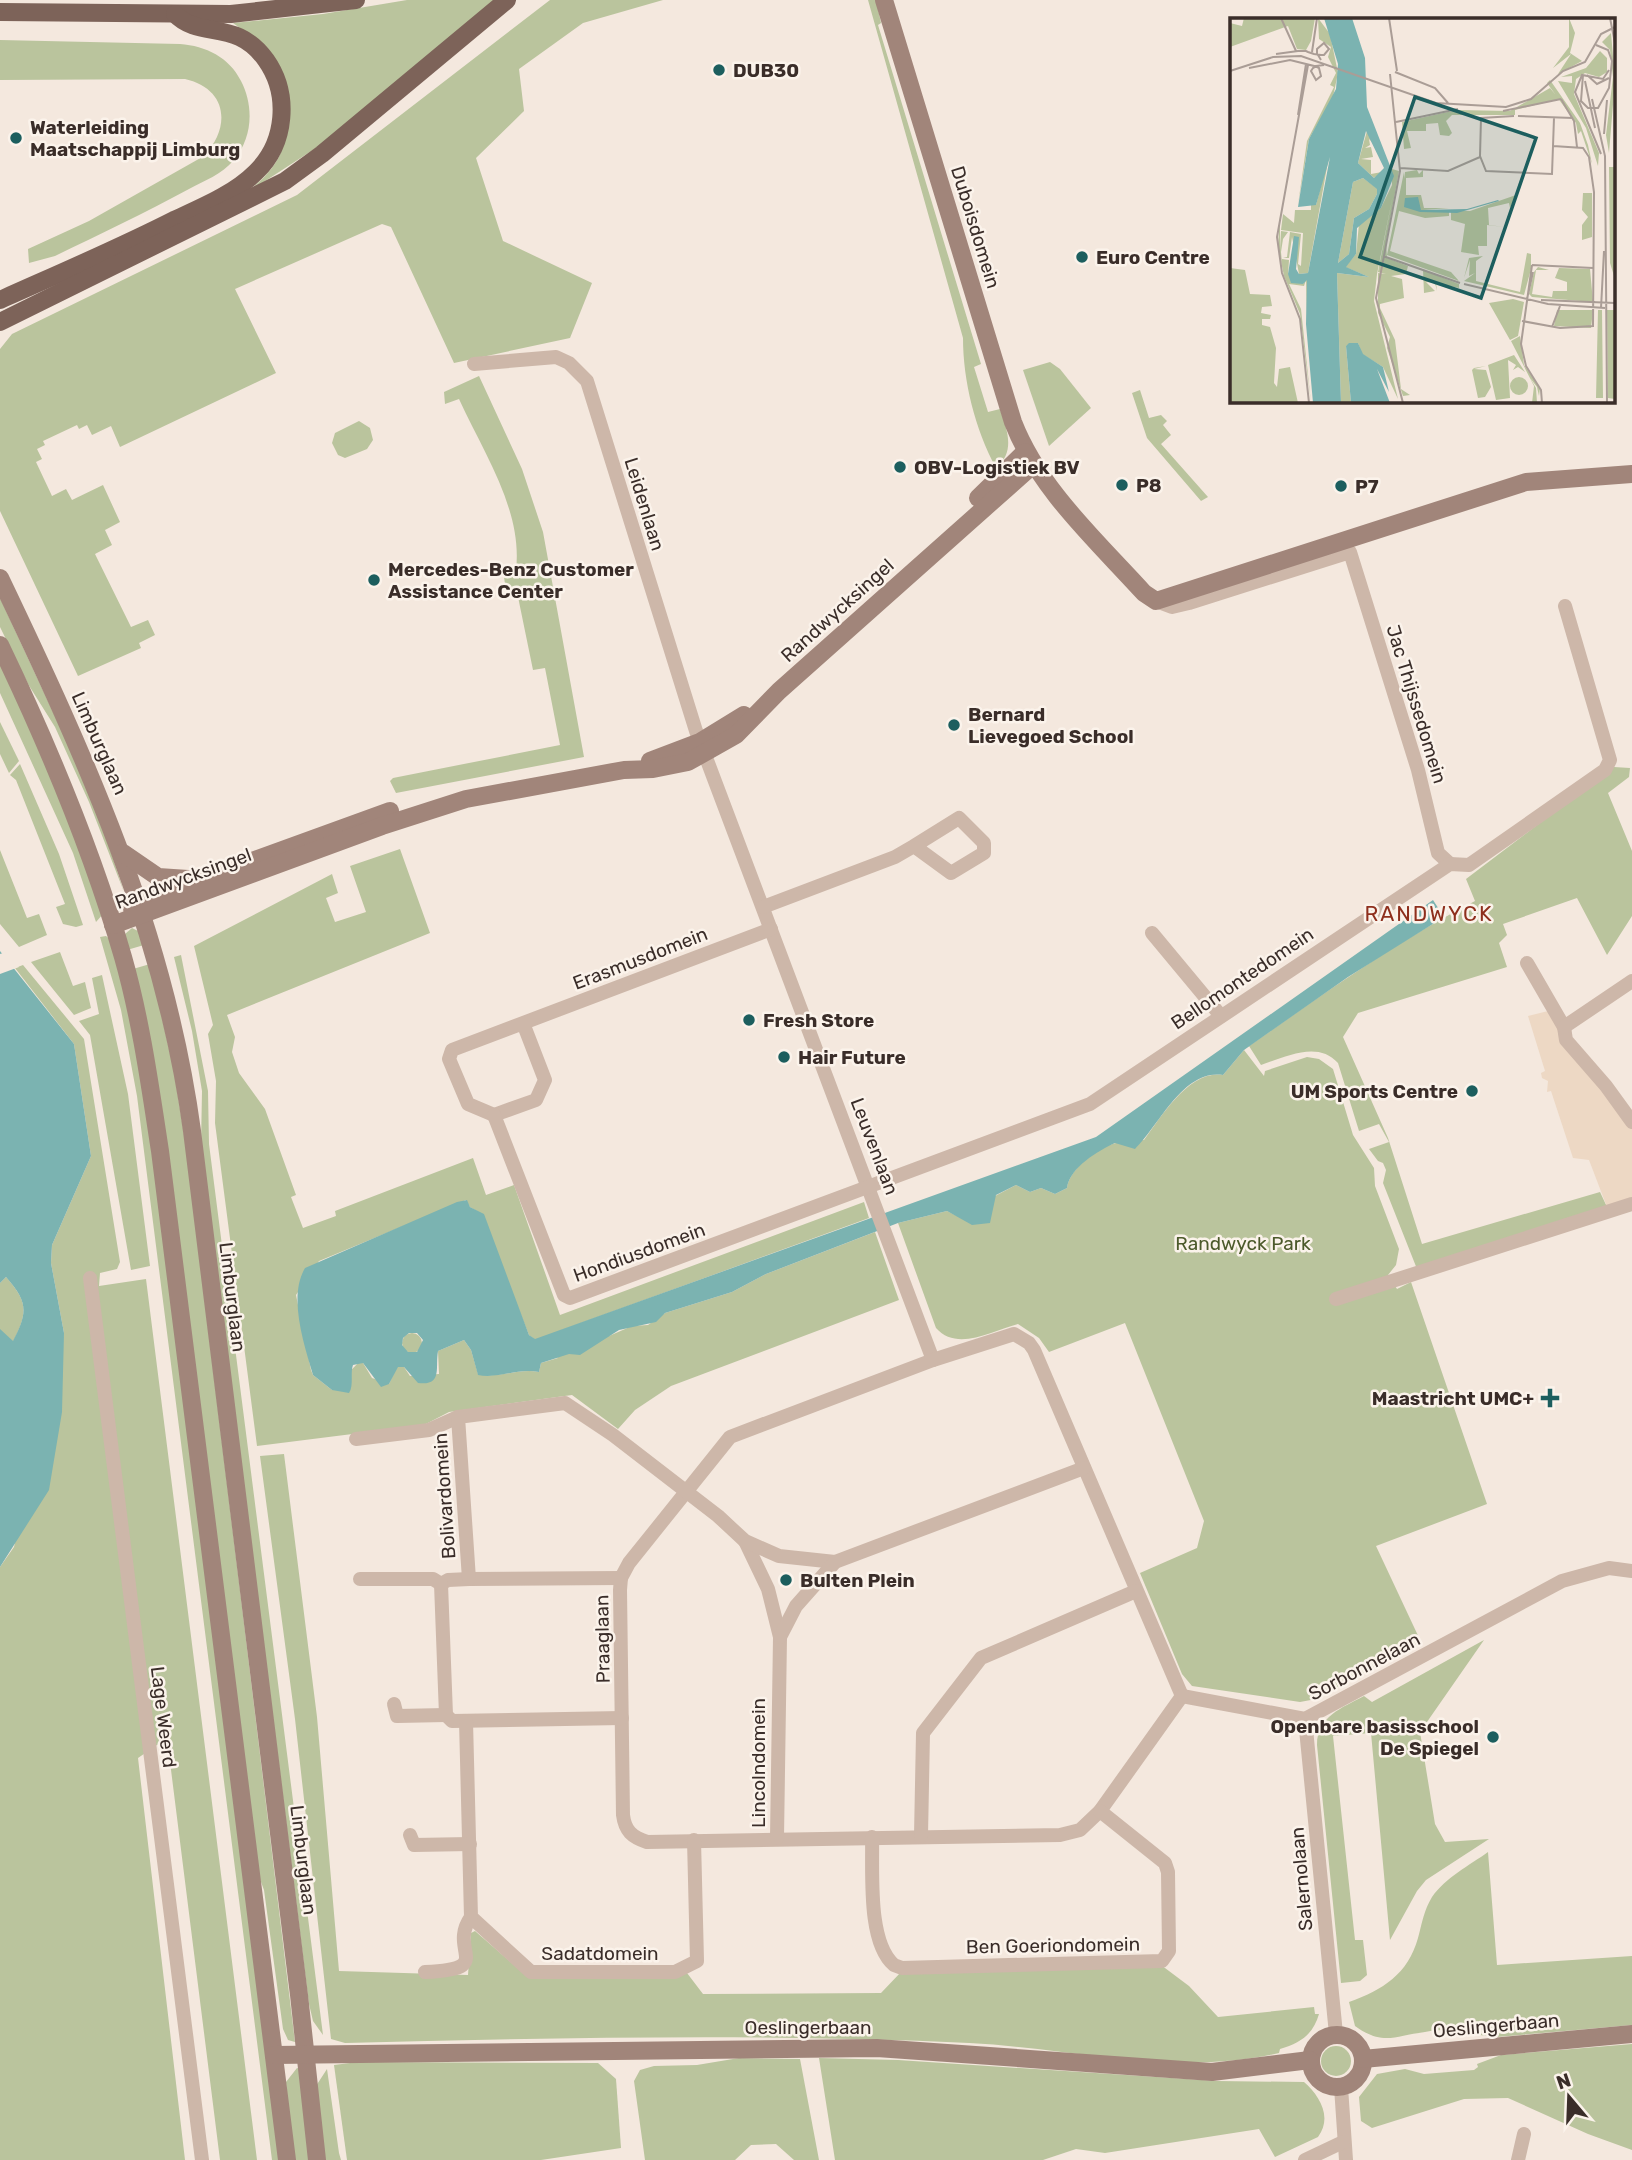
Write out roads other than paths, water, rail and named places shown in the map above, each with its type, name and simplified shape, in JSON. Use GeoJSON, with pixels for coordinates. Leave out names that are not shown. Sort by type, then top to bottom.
{"type":"FeatureCollection","features":[{"type":"Feature","properties":{"kind":"main road"},"geometry":{"type":"LineString","coordinates":[[0,12],[175,14],[265,11],[356,0]]}},
{"type":"Feature","properties":{"kind":"main road"},"geometry":{"type":"LineString","coordinates":[[0,322],[285,181],[322,154],[507,0]]}},
{"type":"Feature","properties":{"kind":"main road","name":"Duboisdomein"},"geometry":{"type":"LineString","coordinates":[[884,0],[1029,458]]}},
{"type":"Feature","properties":{"kind":"main road"},"geometry":{"type":"LineString","coordinates":[[0,300],[59,276],[214,200],[256,173],[270,154],[280,131],[282,105],[280,91],[269,64],[254,47],[233,33],[187,25],[175,14]]}},
{"type":"Feature","properties":{"kind":"main road"},"geometry":{"type":"LineString","coordinates":[[1029,458],[1144,593],[1164,604],[1526,482],[1632,474]]}},
{"type":"Feature","properties":{"kind":"main road","name":"Randwycksingel"},"geometry":{"type":"LineString","coordinates":[[113,925],[206,878],[393,810],[432,801],[466,799],[624,770],[703,749],[779,691],[923,561],[958,517],[1029,458]]}},
{"type":"Feature","properties":{"kind":"main road","name":"Limburglaan"},"geometry":{"type":"LineString","coordinates":[[0,578],[59,701],[123,853],[173,1023],[187,1098],[298,1982],[317,2160]]}},
{"type":"Feature","properties":{"kind":"main road"},"geometry":{"type":"LineString","coordinates":[[0,645],[72,808],[113,925],[142,1038],[160,1151],[287,2160]]}},
{"type":"Feature","properties":{"kind":"main road","name":"Randwycksingel"},"geometry":{"type":"LineString","coordinates":[[141,909],[466,799]]}},
{"type":"Feature","properties":{"kind":"main road"},"geometry":{"type":"LineString","coordinates":[[123,853],[141,868],[163,879],[206,878]]}},
{"type":"Feature","properties":{"kind":"main road"},"geometry":{"type":"LineString","coordinates":[[1336,2034],[1354,2040],[1363,2059],[1357,2078],[1341,2087],[1321,2081],[1312,2070],[1310,2060],[1320,2040],[1336,2034]]}},
{"type":"Feature","properties":{"kind":"main road","name":"Oeslingerbaan"},"geometry":{"type":"LineString","coordinates":[[1363,2059],[1632,2034]]}},
{"type":"Feature","properties":{"kind":"main road","name":"Oeslingerbaan"},"geometry":{"type":"LineString","coordinates":[[274,2055],[817,2048],[918,2050],[1212,2072],[1310,2060]]}},
{"type":"Feature","properties":{"kind":"street","name":"Leidenlaan"},"geometry":{"type":"LineString","coordinates":[[474,364],[556,357],[569,363],[587,381],[703,749]]}},
{"type":"Feature","properties":{"kind":"street","name":"Jac Thijssedomein"},"geometry":{"type":"LineString","coordinates":[[1164,604],[1350,552],[1418,770],[1438,852],[1450,864]]}},
{"type":"Feature","properties":{"kind":"street","name":"Bellomontedomein"},"geometry":{"type":"LineString","coordinates":[[870,1188],[1090,1104],[1450,864],[1469,865],[1605,770],[1610,760],[1565,606]]}},
{"type":"Feature","properties":{"kind":"street","name":"Leuvenlaan"},"geometry":{"type":"LineString","coordinates":[[703,749],[933,1360]]}},
{"type":"Feature","properties":{"kind":"street"},"geometry":{"type":"LineString","coordinates":[[763,906],[895,857],[959,818],[984,843],[984,853],[951,873],[914,846]]}},
{"type":"Feature","properties":{"kind":"street","name":"Erasmusdomein"},"geometry":{"type":"LineString","coordinates":[[494,1115],[468,1104],[449,1059],[452,1050],[771,929]]}},
{"type":"Feature","properties":{"kind":"street"},"geometry":{"type":"LineString","coordinates":[[1152,933],[1222,1016]]}},
{"type":"Feature","properties":{"kind":"street"},"geometry":{"type":"LineString","coordinates":[[1527,963],[1564,1027],[1566,1040],[1606,1086],[1632,1122]]}},
{"type":"Feature","properties":{"kind":"street"},"geometry":{"type":"LineString","coordinates":[[1564,1027],[1632,981]]}},
{"type":"Feature","properties":{"kind":"street"},"geometry":{"type":"LineString","coordinates":[[494,1115],[536,1100],[545,1080],[523,1023]]}},
{"type":"Feature","properties":{"kind":"street","name":"Hondiusdomein"},"geometry":{"type":"LineString","coordinates":[[494,1115],[564,1295],[570,1298],[870,1188]]}},
{"type":"Feature","properties":{"kind":"street"},"geometry":{"type":"LineString","coordinates":[[1336,1299],[1632,1204]]}},
{"type":"Feature","properties":{"kind":"street","name":"Lage Weerd"},"geometry":{"type":"LineString","coordinates":[[90,1278],[202,2160]]}},
{"type":"Feature","properties":{"kind":"street","name":"Praaglaan"},"geometry":{"type":"LineString","coordinates":[[1003,1335],[1022,1337],[1034,1350],[1084,1468],[1182,1696],[1100,1811],[1080,1830],[1067,1835],[647,1842],[628,1832],[623,1815],[621,1578],[629,1563],[730,1437],[1003,1335]]}},
{"type":"Feature","properties":{"kind":"street","name":"Bolivardomein"},"geometry":{"type":"LineString","coordinates":[[469,1579],[457,1417],[565,1403],[593,1419],[687,1491],[745,1541]]}},
{"type":"Feature","properties":{"kind":"street"},"geometry":{"type":"LineString","coordinates":[[356,1439],[429,1430],[457,1417]]}},
{"type":"Feature","properties":{"kind":"street"},"geometry":{"type":"LineString","coordinates":[[745,1541],[779,1556],[835,1562],[1084,1468]]}},
{"type":"Feature","properties":{"kind":"street"},"geometry":{"type":"LineString","coordinates":[[745,1541],[768,1589],[780,1637]]}},
{"type":"Feature","properties":{"kind":"street"},"geometry":{"type":"LineString","coordinates":[[780,1637],[796,1606],[835,1562]]}},
{"type":"Feature","properties":{"kind":"street","name":"Sorbonnelaan"},"geometry":{"type":"LineString","coordinates":[[1182,1696],[1305,1719],[1514,1607],[1585,1573],[1608,1568],[1632,1571]]}},
{"type":"Feature","properties":{"kind":"street"},"geometry":{"type":"LineString","coordinates":[[441,1584],[448,1580],[469,1579],[621,1578]]}},
{"type":"Feature","properties":{"kind":"street"},"geometry":{"type":"LineString","coordinates":[[360,1579],[433,1579],[441,1584]]}},
{"type":"Feature","properties":{"kind":"street"},"geometry":{"type":"LineString","coordinates":[[441,1584],[446,1715],[452,1721],[622,1718]]}},
{"type":"Feature","properties":{"kind":"street"},"geometry":{"type":"LineString","coordinates":[[921,1836],[923,1733],[981,1658],[1136,1591]]}},
{"type":"Feature","properties":{"kind":"street","name":"Lincolndomein"},"geometry":{"type":"LineString","coordinates":[[777,1838],[777,1688],[780,1637]]}},
{"type":"Feature","properties":{"kind":"street"},"geometry":{"type":"LineString","coordinates":[[394,1704],[397,1716],[446,1715]]}},
{"type":"Feature","properties":{"kind":"street","name":"Salernolaan"},"geometry":{"type":"LineString","coordinates":[[1305,1719],[1336,2034]]}},
{"type":"Feature","properties":{"kind":"street"},"geometry":{"type":"LineString","coordinates":[[425,1972],[458,1970],[462,1967],[465,1956],[465,1926],[471,1917],[466,1721]]}},
{"type":"Feature","properties":{"kind":"street","name":"Ben Goeriondomein"},"geometry":{"type":"LineString","coordinates":[[872,1837],[874,1905],[880,1943],[894,1965],[916,1968],[1162,1962],[1169,1951],[1168,1871],[1165,1863],[1100,1811]]}},
{"type":"Feature","properties":{"kind":"street"},"geometry":{"type":"LineString","coordinates":[[410,1835],[414,1845],[470,1844]]}},
{"type":"Feature","properties":{"kind":"street","name":"Sadatdomein"},"geometry":{"type":"LineString","coordinates":[[471,1917],[531,1972],[676,1972],[697,1961],[694,1840]]}},
{"type":"Feature","properties":{"kind":"street"},"geometry":{"type":"LineString","coordinates":[[1341,2087],[1346,2160]]}},
{"type":"Feature","properties":{"kind":"street"},"geometry":{"type":"LineString","coordinates":[[1518,2160],[1524,2134]]}},
{"type":"Feature","properties":{"kind":"street"},"geometry":{"type":"LineString","coordinates":[[1305,2160],[1343,2142]]}},
{"type":"Feature","properties":{"kind":"water"},"geometry":{"type":"Polygon","coordinates":[[[1433,900],[1444,917],[1348,977],[1244,1050],[1223,1075],[1196,1081],[1184,1090],[1135,1149],[1115,1143],[1101,1150],[1073,1173],[1067,1188],[1055,1194],[1041,1188],[1030,1192],[1016,1185],[996,1195],[990,1223],[972,1225],[947,1211],[898,1223],[766,1274],[732,1292],[665,1313],[656,1322],[619,1330],[580,1355],[569,1354],[541,1363],[539,1372],[478,1375],[471,1350],[464,1340],[438,1351],[435,1379],[431,1382],[418,1383],[404,1367],[398,1367],[389,1384],[381,1387],[363,1363],[353,1365],[349,1393],[332,1390],[313,1375],[299,1321],[298,1293],[305,1268],[457,1202],[467,1200],[470,1207],[484,1214],[529,1335],[535,1339],[1096,1137],[1433,900]],[[409,1333],[403,1338],[402,1345],[408,1352],[417,1352],[423,1340],[417,1333],[409,1333]]]}},
{"type":"Feature","properties":{"kind":"water"},"geometry":{"type":"Polygon","coordinates":[[[0,951],[74,1044],[91,1156],[52,1245],[51,1263],[64,1333],[62,1412],[49,1490],[0,1567],[0,1329],[13,1341],[21,1322],[23,1307],[18,1293],[6,1277],[0,1283],[0,951]]]}},
{"type":"Feature","properties":{"kind":"place","name":"DUB30"},"geometry":{"type":"Point","coordinates":[719,70]}},
{"type":"Feature","properties":{"kind":"place","name":"Waterleiding Maatschappij Limburg"},"geometry":{"type":"Point","coordinates":[16,138]}},
{"type":"Feature","properties":{"kind":"place","name":"Euro Centre"},"geometry":{"type":"Point","coordinates":[1082,257]}},
{"type":"Feature","properties":{"kind":"place","name":"OBV-Logistiek BV"},"geometry":{"type":"Point","coordinates":[900,467]}},
{"type":"Feature","properties":{"kind":"place","name":"P8"},"geometry":{"type":"Point","coordinates":[1122,485]}},
{"type":"Feature","properties":{"kind":"place","name":"P7"},"geometry":{"type":"Point","coordinates":[1341,486]}},
{"type":"Feature","properties":{"kind":"place","name":"Mercedes-Benz Customer Assistance Center"},"geometry":{"type":"Point","coordinates":[374,580]}},
{"type":"Feature","properties":{"kind":"place","name":"Bernard Lievegoed School"},"geometry":{"type":"Point","coordinates":[954,725]}},
{"type":"Feature","properties":{"kind":"place","name":"Fresh Store"},"geometry":{"type":"Point","coordinates":[749,1020]}},
{"type":"Feature","properties":{"kind":"place","name":"Hair Future"},"geometry":{"type":"Point","coordinates":[784,1057]}},
{"type":"Feature","properties":{"kind":"place","name":"UM Sports Centre"},"geometry":{"type":"Point","coordinates":[1472,1091]}},
{"type":"Feature","properties":{"kind":"place","name":"Maastricht UMC+"},"geometry":{"type":"Point","coordinates":[1550,1398]}},
{"type":"Feature","properties":{"kind":"place","name":"Bulten Plein"},"geometry":{"type":"Point","coordinates":[786,1580]}},
{"type":"Feature","properties":{"kind":"place","name":"Openbare basisschool De Spiegel"},"geometry":{"type":"Point","coordinates":[1493,1737]}},
{"type":"Feature","properties":{"kind":"district","name":"RANDWYCK"},"geometry":{"type":"Point","coordinates":[1429,914]}},
{"type":"Feature","properties":{"kind":"park label","name":"Randwyck Park"},"geometry":{"type":"Point","coordinates":[1243,1243]}}]}
